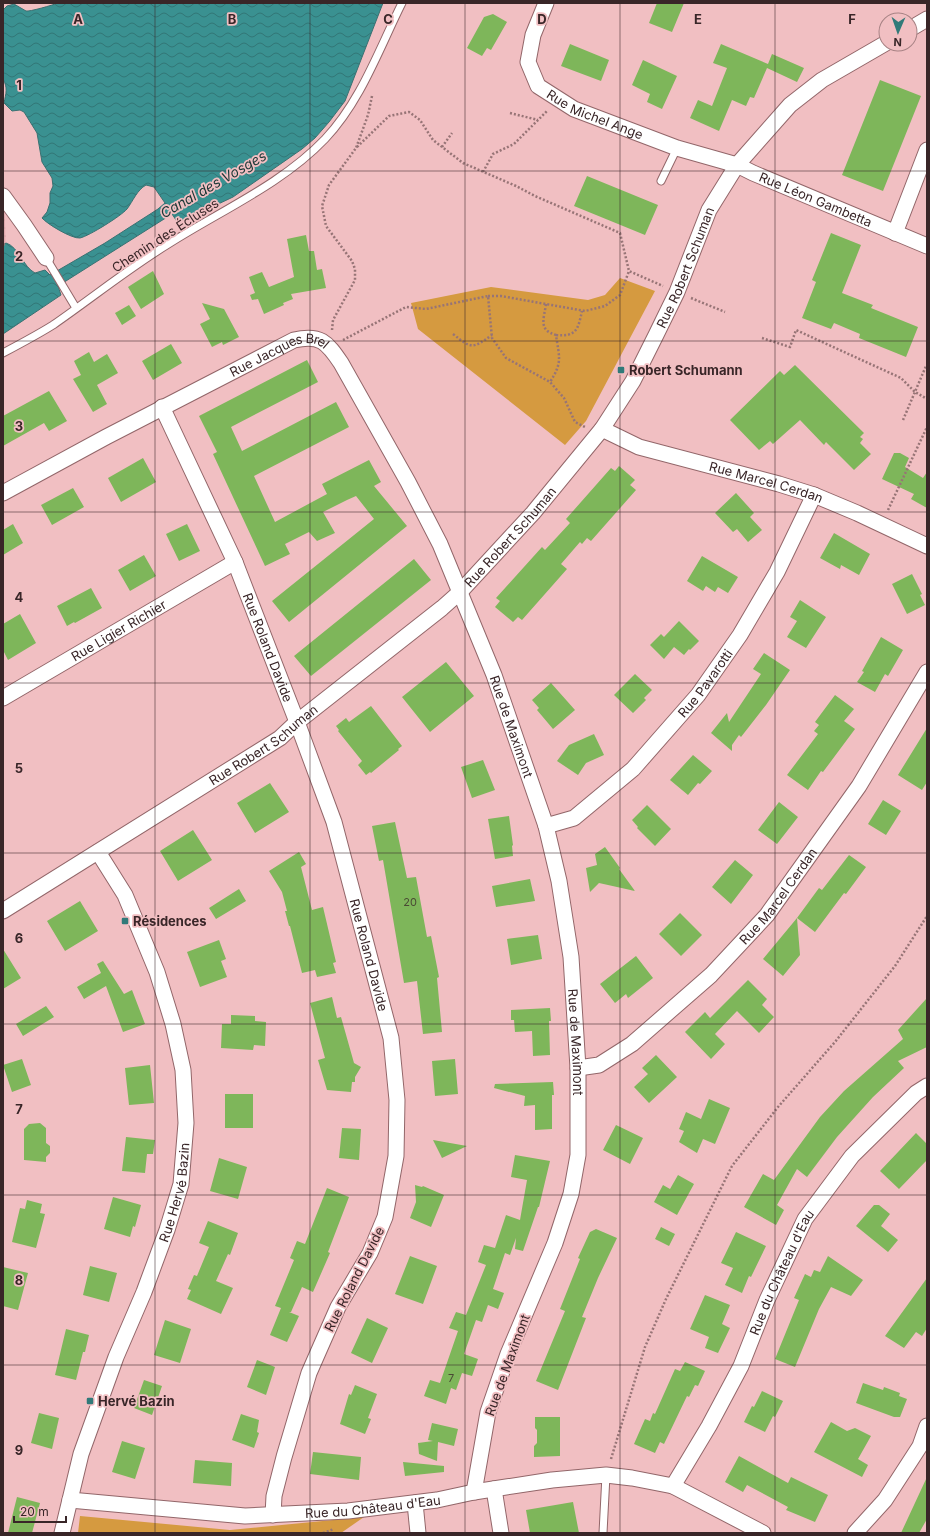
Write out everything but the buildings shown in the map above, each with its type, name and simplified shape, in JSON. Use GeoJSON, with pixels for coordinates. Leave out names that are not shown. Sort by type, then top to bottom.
{"type":"FeatureCollection","features":[{"type":"Feature","properties":{"kind":"street","name":"Rue Michel Ange"},"geometry":{"type":"LineString","coordinates":[[546,3],[533,35],[528,62],[538,86],[574,109],[678,148],[737,165]]}},
{"type":"Feature","properties":{"kind":"street"},"geometry":{"type":"LineString","coordinates":[[918,24],[927,19]]}},
{"type":"Feature","properties":{"kind":"street","name":"Rue Robert Schuman"},"geometry":{"type":"LineString","coordinates":[[3,911],[280,738],[297,722],[442,608],[460,592],[533,513],[600,431],[633,381],[677,292],[709,210],[737,165],[790,105],[822,80],[878,48]]}},
{"type":"Feature","properties":{"kind":"street"},"geometry":{"type":"LineString","coordinates":[[895,233],[927,150]]}},
{"type":"Feature","properties":{"kind":"street","name":"Rue Léon Gambetta"},"geometry":{"type":"LineString","coordinates":[[737,165],[927,246]]}},
{"type":"Feature","properties":{"kind":"street"},"geometry":{"type":"LineString","coordinates":[[3,196],[46,258]]}},
{"type":"Feature","properties":{"kind":"street","name":"Rue Jacques Brel"},"geometry":{"type":"LineString","coordinates":[[3,493],[162,408],[294,340],[307,337],[320,340],[330,347],[341,363],[408,482],[440,544],[460,592]]}},
{"type":"Feature","properties":{"kind":"street","name":"Rue Roland Davide"},"geometry":{"type":"LineString","coordinates":[[162,408],[235,562],[334,822],[391,1038],[397,1100],[396,1156],[386,1217],[370,1253],[338,1307],[309,1372],[274,1496],[273,1515]]}},
{"type":"Feature","properties":{"kind":"street","name":"Rue Marcel Cerdan"},"geometry":{"type":"LineString","coordinates":[[600,431],[639,448],[814,495],[927,546]]}},
{"type":"Feature","properties":{"kind":"street","name":"Rue Pavarotti"},"geometry":{"type":"LineString","coordinates":[[546,826],[574,818],[633,769],[698,695],[740,635],[777,572],[814,495]]}},
{"type":"Feature","properties":{"kind":"street","name":"Rue Ligier Richier"},"geometry":{"type":"LineString","coordinates":[[3,698],[235,562]]}},
{"type":"Feature","properties":{"kind":"street","name":"Rue de Maximont"},"geometry":{"type":"LineString","coordinates":[[460,592],[494,676],[546,826],[559,881],[571,957],[578,1068],[578,1155],[571,1194],[555,1243],[508,1354],[488,1412],[474,1492]]}},
{"type":"Feature","properties":{"kind":"street","name":"Rue Marcel Cerdan"},"geometry":{"type":"LineString","coordinates":[[578,1068],[599,1065],[632,1044],[711,975],[767,915],[859,786],[927,672]]}},
{"type":"Feature","properties":{"kind":"street","name":"Rue Hervé Bazin"},"geometry":{"type":"LineString","coordinates":[[62,1533],[81,1454],[116,1357],[144,1292],[167,1230],[181,1184],[186,1123],[184,1070],[173,1024],[157,972],[125,895],[98,852]]}},
{"type":"Feature","properties":{"kind":"street","name":"Rue du Château d'Eau"},"geometry":{"type":"LineString","coordinates":[[673,1486],[741,1366],[767,1300],[805,1219],[852,1156],[916,1092],[927,1086]]}},
{"type":"Feature","properties":{"kind":"street"},"geometry":{"type":"LineString","coordinates":[[855,1533],[885,1500],[920,1446],[927,1426]]}},
{"type":"Feature","properties":{"kind":"street","name":"Rue du Château d'Eau"},"geometry":{"type":"LineString","coordinates":[[70,1500],[238,1516],[273,1515],[348,1511],[415,1503],[552,1480],[606,1475],[632,1478],[673,1486],[763,1533]]}},
{"type":"Feature","properties":{"kind":"street"},"geometry":{"type":"LineString","coordinates":[[494,1489],[501,1533]]}},
{"type":"Feature","properties":{"kind":"street"},"geometry":{"type":"LineString","coordinates":[[415,1503],[418,1533]]}},
{"type":"Feature","properties":{"kind":"lane","name":"Chemin des Écluses"},"geometry":{"type":"LineString","coordinates":[[3,353],[52,325],[169,244],[263,187],[309,155],[326,138],[341,119],[358,93],[372,68],[402,3]]}},
{"type":"Feature","properties":{"kind":"lane"},"geometry":{"type":"LineString","coordinates":[[662,181],[678,148]]}},
{"type":"Feature","properties":{"kind":"lane"},"geometry":{"type":"LineString","coordinates":[[46,258],[76,308]]}},
{"type":"Feature","properties":{"kind":"lane"},"geometry":{"type":"LineString","coordinates":[[603,1533],[606,1475]]}},
{"type":"Feature","properties":{"kind":"path"},"geometry":{"type":"LineString","coordinates":[[356,148],[368,115],[372,93]]}},
{"type":"Feature","properties":{"kind":"path"},"geometry":{"type":"LineString","coordinates":[[483,172],[493,154],[514,144],[559,100]]}},
{"type":"Feature","properties":{"kind":"path"},"geometry":{"type":"LineString","coordinates":[[409,112],[420,120],[433,140],[463,163],[620,233],[629,271],[620,295],[605,306],[582,311],[501,296],[488,296],[426,309],[406,307],[330,347],[333,320],[355,280],[356,269],[352,261],[326,226],[322,206],[329,185],[356,148],[389,116],[409,112]]}},
{"type":"Feature","properties":{"kind":"path"},"geometry":{"type":"LineString","coordinates":[[510,114],[538,120]]}},
{"type":"Feature","properties":{"kind":"path"},"geometry":{"type":"LineString","coordinates":[[442,147],[452,133]]}},
{"type":"Feature","properties":{"kind":"path"},"geometry":{"type":"LineString","coordinates":[[629,271],[725,312]]}},
{"type":"Feature","properties":{"kind":"path"},"geometry":{"type":"LineString","coordinates":[[488,296],[492,338],[506,358],[550,382],[564,398],[575,422],[600,431]]}},
{"type":"Feature","properties":{"kind":"path"},"geometry":{"type":"LineString","coordinates":[[546,304],[543,323],[544,329],[548,333],[556,335],[566,336],[573,333],[578,328],[582,311]]}},
{"type":"Feature","properties":{"kind":"path"},"geometry":{"type":"LineString","coordinates":[[762,338],[790,347],[796,330],[901,378],[915,392],[927,399]]}},
{"type":"Feature","properties":{"kind":"path"},"geometry":{"type":"LineString","coordinates":[[453,334],[468,345],[477,346],[492,335]]}},
{"type":"Feature","properties":{"kind":"path"},"geometry":{"type":"LineString","coordinates":[[550,382],[560,361],[556,335]]}},
{"type":"Feature","properties":{"kind":"path"},"geometry":{"type":"LineString","coordinates":[[903,420],[926,366]]}},
{"type":"Feature","properties":{"kind":"path"},"geometry":{"type":"LineString","coordinates":[[881,524],[927,427]]}},
{"type":"Feature","properties":{"kind":"path"},"geometry":{"type":"LineString","coordinates":[[606,1475],[645,1347],[666,1299],[732,1166],[778,1107],[835,1042],[895,966],[927,916]]}},
{"type":"Feature","properties":{"kind":"shaded area"},"geometry":{"type":"Polygon","coordinates":[[[3,178],[6,243],[3,245],[3,178]]]}},
{"type":"Feature","properties":{"kind":"shaded area"},"geometry":{"type":"Polygon","coordinates":[[[620,278],[655,291],[586,421],[565,445],[418,329],[411,303],[491,287],[588,300],[605,295],[620,278]]]}},
{"type":"Feature","properties":{"kind":"shaded area"},"geometry":{"type":"Polygon","coordinates":[[[80,1516],[230,1530],[364,1517],[341,1533],[78,1533],[80,1516]]]}},
{"type":"Feature","properties":{"kind":"water","name":"Canal des Vosges"},"geometry":{"type":"Polygon","coordinates":[[[58,3],[383,3],[345,101],[315,138],[302,149],[233,197],[178,223],[172,214],[58,286],[61,295],[3,334],[3,245],[6,243],[10,245],[27,266],[35,273],[45,270],[50,275],[105,243],[165,203],[154,187],[146,185],[124,212],[97,230],[80,238],[76,238],[60,231],[42,218],[47,212],[50,203],[50,193],[53,186],[52,178],[42,162],[37,133],[24,112],[20,110],[12,111],[4,103],[6,85],[3,79],[3,10],[7,6],[14,4],[28,11],[58,3]]]}},
{"type":"Feature","properties":{"kind":"place","name":"Robert Schumann"},"geometry":{"type":"Point","coordinates":[621,370]}},
{"type":"Feature","properties":{"kind":"place","name":"Résidences"},"geometry":{"type":"Point","coordinates":[125,921]}},
{"type":"Feature","properties":{"kind":"place","name":"Hervé Bazin"},"geometry":{"type":"Point","coordinates":[90,1401]}}]}
